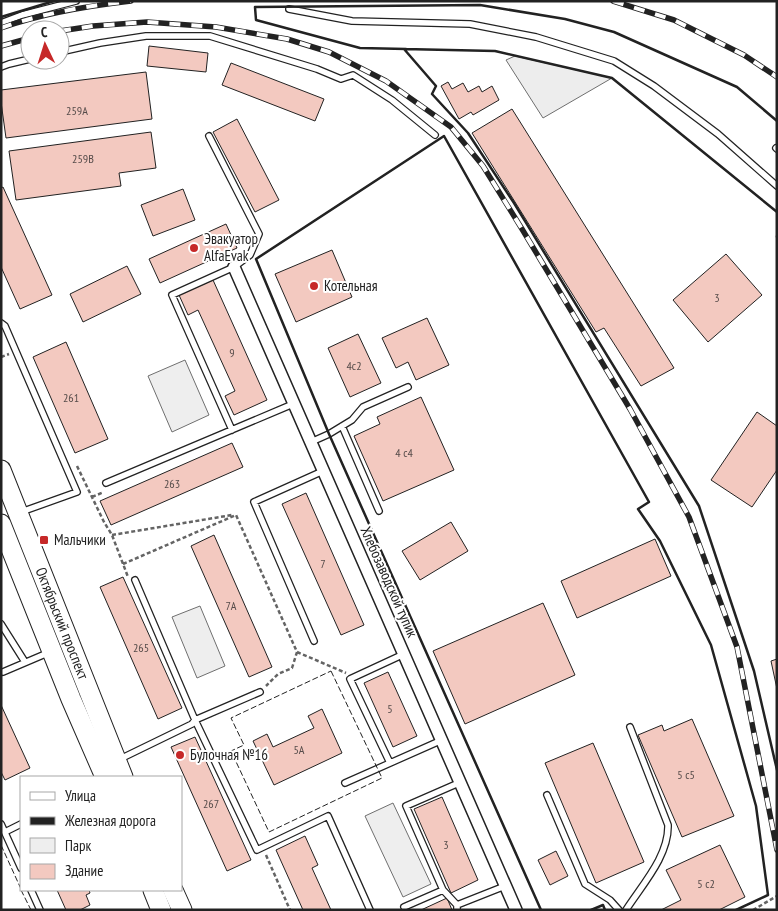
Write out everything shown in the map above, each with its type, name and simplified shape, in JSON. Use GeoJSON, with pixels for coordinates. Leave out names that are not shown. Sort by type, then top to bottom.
{"type":"FeatureCollection","features":[{"type":"Feature","properties":{"kind":"main road","name":"Октябрьский проспект"},"geometry":{"type":"LineString","coordinates":[[1,470],[120,769]]}},
{"type":"Feature","properties":{"kind":"main road","name":"Октябрьский проспект"},"geometry":{"type":"LineString","coordinates":[[1,524],[105,776]]}},
{"type":"Feature","properties":{"kind":"main road"},"geometry":{"type":"LineString","coordinates":[[153,891],[161,910]]}},
{"type":"Feature","properties":{"kind":"main road"},"geometry":{"type":"LineString","coordinates":[[173,891],[182,910]]}},
{"type":"Feature","properties":{"kind":"street","name":"Хлебозаводской тупик"},"geometry":{"type":"LineString","coordinates":[[234,267],[516,910]]}},
{"type":"Feature","properties":{"kind":"lane"},"geometry":{"type":"LineString","coordinates":[[1,23],[22,15],[76,1]]}},
{"type":"Feature","properties":{"kind":"lane"},"geometry":{"type":"LineString","coordinates":[[289,9],[352,21],[470,24],[536,36],[614,61],[654,86],[718,134],[777,186]]}},
{"type":"Feature","properties":{"kind":"lane"},"geometry":{"type":"LineString","coordinates":[[70,50],[146,36],[210,36],[317,69],[341,79],[353,75],[392,100],[435,134]]}},
{"type":"Feature","properties":{"kind":"lane"},"geometry":{"type":"LineString","coordinates":[[1,68],[20,62]]}},
{"type":"Feature","properties":{"kind":"lane"},"geometry":{"type":"LineString","coordinates":[[209,136],[259,234],[250,255],[234,267],[172,295],[232,430]]}},
{"type":"Feature","properties":{"kind":"lane"},"geometry":{"type":"LineString","coordinates":[[1,324],[5,326],[77,492],[18,514]]}},
{"type":"Feature","properties":{"kind":"lane"},"geometry":{"type":"LineString","coordinates":[[311,442],[352,420],[363,408],[408,387]]}},
{"type":"Feature","properties":{"kind":"lane"},"geometry":{"type":"LineString","coordinates":[[106,483],[294,404]]}},
{"type":"Feature","properties":{"kind":"lane"},"geometry":{"type":"LineString","coordinates":[[342,426],[380,511]]}},
{"type":"Feature","properties":{"kind":"lane"},"geometry":{"type":"LineString","coordinates":[[314,641],[254,502],[324,472]]}},
{"type":"Feature","properties":{"kind":"lane"},"geometry":{"type":"LineString","coordinates":[[134,580],[195,720],[257,850],[328,816],[370,910]]}},
{"type":"Feature","properties":{"kind":"lane"},"geometry":{"type":"LineString","coordinates":[[1,624],[25,662]]}},
{"type":"Feature","properties":{"kind":"lane"},"geometry":{"type":"LineString","coordinates":[[3,672],[52,651]]}},
{"type":"Feature","properties":{"kind":"lane"},"geometry":{"type":"LineString","coordinates":[[390,763],[350,679],[404,654]]}},
{"type":"Feature","properties":{"kind":"lane"},"geometry":{"type":"LineString","coordinates":[[120,769],[192,724],[195,720],[260,692]]}},
{"type":"Feature","properties":{"kind":"lane"},"geometry":{"type":"LineString","coordinates":[[626,910],[660,859],[668,834],[668,825],[630,727]]}},
{"type":"Feature","properties":{"kind":"lane"},"geometry":{"type":"LineString","coordinates":[[345,783],[442,740]]}},
{"type":"Feature","properties":{"kind":"lane"},"geometry":{"type":"LineString","coordinates":[[461,782],[406,806],[443,890],[457,908],[505,886]]}},
{"type":"Feature","properties":{"kind":"lane"},"geometry":{"type":"LineString","coordinates":[[547,795],[586,884],[610,900],[619,910]]}},
{"type":"Feature","properties":{"kind":"lane"},"geometry":{"type":"LineString","coordinates":[[1,824],[20,866]]}},
{"type":"Feature","properties":{"kind":"lane"},"geometry":{"type":"LineString","coordinates":[[5,832],[20,824]]}},
{"type":"Feature","properties":{"kind":"lane"},"geometry":{"type":"LineString","coordinates":[[404,907],[443,890]]}},
{"type":"Feature","properties":{"kind":"lane"},"geometry":{"type":"LineString","coordinates":[[31,891],[40,910]]}},
{"type":"Feature","properties":{"kind":"path"},"geometry":{"type":"LineString","coordinates":[[112,535],[236,515]]}},
{"type":"Feature","properties":{"kind":"path"},"geometry":{"type":"LineString","coordinates":[[123,564],[236,515]]}},
{"type":"Feature","properties":{"kind":"path"},"geometry":{"type":"LineString","coordinates":[[236,515],[296,652],[292,668],[278,674],[260,692]]}},
{"type":"Feature","properties":{"kind":"path"},"geometry":{"type":"LineString","coordinates":[[296,652],[355,676]]}},
{"type":"Feature","properties":{"kind":"path"},"geometry":{"type":"LineString","coordinates":[[265,851],[290,910]]}},
{"type":"Feature","properties":{"kind":"path"},"geometry":{"type":"LineString","coordinates":[[753,910],[777,896]]}},
{"type":"Feature","properties":{"kind":"green space"},"geometry":{"type":"Polygon","coordinates":[[[185,360],[209,415],[172,432],[148,376],[185,360]]]}},
{"type":"Feature","properties":{"kind":"green space"},"geometry":{"type":"Polygon","coordinates":[[[200,606],[225,666],[197,678],[172,617],[200,606]]]}},
{"type":"Feature","properties":{"kind":"green space"},"geometry":{"type":"Polygon","coordinates":[[[393,803],[431,884],[403,897],[365,816],[393,803]]]}},
{"type":"Feature","properties":{"kind":"shaded area"},"geometry":{"type":"Polygon","coordinates":[[[515,56],[612,78],[543,118],[506,60],[515,56]]]}},
{"type":"Feature","properties":{"kind":"building"},"geometry":{"type":"Polygon","coordinates":[[[149,46],[208,53],[206,72],[147,66],[149,46]]]}},
{"type":"Feature","properties":{"kind":"building"},"geometry":{"type":"Polygon","coordinates":[[[231,63],[324,99],[315,121],[222,85],[231,63]]]}},
{"type":"Feature","properties":{"kind":"building"},"geometry":{"type":"Polygon","coordinates":[[[146,72],[152,119],[6,138],[1,90],[146,72]]]}},
{"type":"Feature","properties":{"kind":"building"},"geometry":{"type":"Polygon","coordinates":[[[448,82],[452,89],[463,83],[468,92],[479,86],[482,92],[492,86],[499,100],[473,115],[471,112],[459,119],[441,86],[448,82]]]}},
{"type":"Feature","properties":{"kind":"building"},"geometry":{"type":"Polygon","coordinates":[[[512,109],[674,368],[641,386],[604,328],[596,332],[472,133],[512,109]]]}},
{"type":"Feature","properties":{"kind":"building"},"geometry":{"type":"Polygon","coordinates":[[[237,119],[279,200],[255,212],[213,132],[237,119]]]}},
{"type":"Feature","properties":{"kind":"building"},"geometry":{"type":"Polygon","coordinates":[[[151,132],[156,168],[119,173],[121,186],[16,200],[9,151],[151,132]]]}},
{"type":"Feature","properties":{"kind":"building"},"geometry":{"type":"Polygon","coordinates":[[[3,187],[52,295],[20,309],[1,267],[1,188],[3,187]]]}},
{"type":"Feature","properties":{"kind":"building"},"geometry":{"type":"Polygon","coordinates":[[[183,189],[195,220],[153,236],[141,205],[183,189]]]}},
{"type":"Feature","properties":{"kind":"building"},"geometry":{"type":"Polygon","coordinates":[[[226,224],[237,248],[160,283],[149,259],[226,224]]]}},
{"type":"Feature","properties":{"kind":"building","name":"Котельная"},"geometry":{"type":"Polygon","coordinates":[[[332,250],[352,297],[296,322],[275,274],[332,250]]]}},
{"type":"Feature","properties":{"kind":"building"},"geometry":{"type":"Polygon","coordinates":[[[726,254],[762,295],[708,342],[673,300],[726,254]]]}},
{"type":"Feature","properties":{"kind":"building"},"geometry":{"type":"Polygon","coordinates":[[[127,266],[141,294],[83,322],[70,294],[127,266]]]}},
{"type":"Feature","properties":{"kind":"building"},"geometry":{"type":"Polygon","coordinates":[[[213,280],[267,400],[234,415],[225,396],[235,391],[198,310],[188,315],[179,295],[213,280]]]}},
{"type":"Feature","properties":{"kind":"building"},"geometry":{"type":"Polygon","coordinates":[[[427,318],[449,365],[416,380],[408,362],[396,368],[382,338],[427,318]]]}},
{"type":"Feature","properties":{"kind":"building"},"geometry":{"type":"Polygon","coordinates":[[[358,334],[381,383],[350,397],[328,348],[358,334]]]}},
{"type":"Feature","properties":{"kind":"building"},"geometry":{"type":"Polygon","coordinates":[[[66,342],[108,439],[75,453],[33,357],[66,342]]]}},
{"type":"Feature","properties":{"kind":"building"},"geometry":{"type":"Polygon","coordinates":[[[421,397],[454,470],[383,501],[354,436],[380,424],[377,417],[421,397]]]}},
{"type":"Feature","properties":{"kind":"building"},"geometry":{"type":"Polygon","coordinates":[[[757,412],[777,426],[777,470],[752,507],[711,480],[757,412]]]}},
{"type":"Feature","properties":{"kind":"building"},"geometry":{"type":"Polygon","coordinates":[[[232,443],[243,467],[111,525],[100,501],[232,443]]]}},
{"type":"Feature","properties":{"kind":"building"},"geometry":{"type":"Polygon","coordinates":[[[306,493],[364,625],[341,635],[282,504],[306,493]]]}},
{"type":"Feature","properties":{"kind":"building"},"geometry":{"type":"Polygon","coordinates":[[[451,522],[468,551],[420,580],[402,551],[451,522]]]}},
{"type":"Feature","properties":{"kind":"building"},"geometry":{"type":"Polygon","coordinates":[[[214,535],[272,667],[249,677],[191,546],[214,535]]]}},
{"type":"Feature","properties":{"kind":"building"},"geometry":{"type":"Polygon","coordinates":[[[655,539],[671,576],[577,618],[561,581],[655,539]]]}},
{"type":"Feature","properties":{"kind":"building"},"geometry":{"type":"Polygon","coordinates":[[[123,577],[182,708],[158,719],[100,587],[123,577]]]}},
{"type":"Feature","properties":{"kind":"building"},"geometry":{"type":"Polygon","coordinates":[[[543,603],[575,675],[465,724],[433,651],[543,603]]]}},
{"type":"Feature","properties":{"kind":"building"},"geometry":{"type":"Polygon","coordinates":[[[777,659],[777,689],[771,661],[777,659]]]}},
{"type":"Feature","properties":{"kind":"building"},"geometry":{"type":"Polygon","coordinates":[[[388,672],[417,736],[393,747],[364,683],[388,672]]]}},
{"type":"Feature","properties":{"kind":"building"},"geometry":{"type":"Polygon","coordinates":[[[1,705],[30,768],[5,780],[1,772],[1,705]]]}},
{"type":"Feature","properties":{"kind":"building"},"geometry":{"type":"Polygon","coordinates":[[[322,709],[342,753],[274,785],[253,741],[267,734],[273,747],[314,728],[308,716],[322,709]]]}},
{"type":"Feature","properties":{"kind":"building"},"geometry":{"type":"Polygon","coordinates":[[[692,719],[734,816],[682,837],[638,735],[662,725],[664,731],[692,719]]]}},
{"type":"Feature","properties":{"kind":"building"},"geometry":{"type":"Polygon","coordinates":[[[195,737],[251,860],[227,871],[171,747],[195,737]]]}},
{"type":"Feature","properties":{"kind":"building"},"geometry":{"type":"Polygon","coordinates":[[[593,743],[644,862],[596,883],[545,763],[593,743]]]}},
{"type":"Feature","properties":{"kind":"building"},"geometry":{"type":"Polygon","coordinates":[[[442,797],[478,880],[451,893],[414,809],[442,797]]]}},
{"type":"Feature","properties":{"kind":"building"},"geometry":{"type":"Polygon","coordinates":[[[305,836],[318,865],[312,868],[331,910],[303,910],[276,850],[305,836]]]}},
{"type":"Feature","properties":{"kind":"building"},"geometry":{"type":"Polygon","coordinates":[[[720,845],[745,897],[719,910],[661,910],[681,900],[666,870],[720,845]]]}},
{"type":"Feature","properties":{"kind":"building"},"geometry":{"type":"Polygon","coordinates":[[[556,851],[568,876],[550,885],[538,860],[556,851]]]}},
{"type":"Feature","properties":{"kind":"building"},"geometry":{"type":"Polygon","coordinates":[[[57,891],[89,891],[90,893],[86,895],[90,905],[80,910],[66,910],[57,891]]]}},
{"type":"Feature","properties":{"kind":"building"},"geometry":{"type":"Polygon","coordinates":[[[447,898],[452,910],[421,910],[447,898]]]}},
{"type":"Feature","properties":{"kind":"railway"},"geometry":{"type":"LineString","coordinates":[[1,28],[65,11],[131,1]]}},
{"type":"Feature","properties":{"kind":"railway"},"geometry":{"type":"LineString","coordinates":[[613,1],[674,20],[744,55],[777,77]]}},
{"type":"Feature","properties":{"kind":"railway"},"geometry":{"type":"LineString","coordinates":[[70,29],[147,22],[216,27],[287,39],[329,52],[386,81],[451,127],[483,166],[522,229],[630,409],[689,517],[737,647],[777,850]]}},
{"type":"Feature","properties":{"kind":"railway"},"geometry":{"type":"LineString","coordinates":[[1,46],[20,41]]}},
{"type":"Feature","properties":{"kind":"fence"},"geometry":{"type":"LineString","coordinates":[[331,671],[382,778],[269,832],[231,751],[244,745],[231,718],[331,671]]}},
{"type":"Feature","properties":{"kind":"fence"},"geometry":{"type":"LineString","coordinates":[[1,845],[20,887]]}},
{"type":"Feature","properties":{"kind":"fence"},"geometry":{"type":"LineString","coordinates":[[22,891],[31,910]]}},
{"type":"Feature","properties":{"kind":"wall"},"geometry":{"type":"LineString","coordinates":[[1,17],[54,1]]}},
{"type":"Feature","properties":{"kind":"wall"},"geometry":{"type":"LineString","coordinates":[[406,49],[360,48],[256,20],[255,7],[480,5],[565,19],[614,32],[737,87],[777,121]]}},
{"type":"Feature","properties":{"kind":"wall"},"geometry":{"type":"LineString","coordinates":[[777,212],[612,78],[495,51],[404,49],[436,86],[432,94],[468,133],[514,203],[699,506],[754,671],[777,770]]}},
{"type":"Feature","properties":{"kind":"wall"},"geometry":{"type":"LineString","coordinates":[[541,910],[329,434],[256,259],[444,136],[649,502],[638,509],[660,541],[711,645],[756,806],[768,895],[736,910]]}},
{"type":"Feature","properties":{"kind":"wall"},"geometry":{"type":"LineString","coordinates":[[591,910],[603,905],[605,910]]}},
{"type":"Feature","properties":{"kind":"place","name":"Эвакуатор AlfaEvak"},"geometry":{"type":"Point","coordinates":[194,248]}},
{"type":"Feature","properties":{"kind":"place","name":"Котельная"},"geometry":{"type":"Point","coordinates":[314,286]}},
{"type":"Feature","properties":{"kind":"place","name":"Мальчики"},"geometry":{"type":"Point","coordinates":[44,540]}},
{"type":"Feature","properties":{"kind":"place","name":"Булочная №16"},"geometry":{"type":"Point","coordinates":[180,755]}}]}
